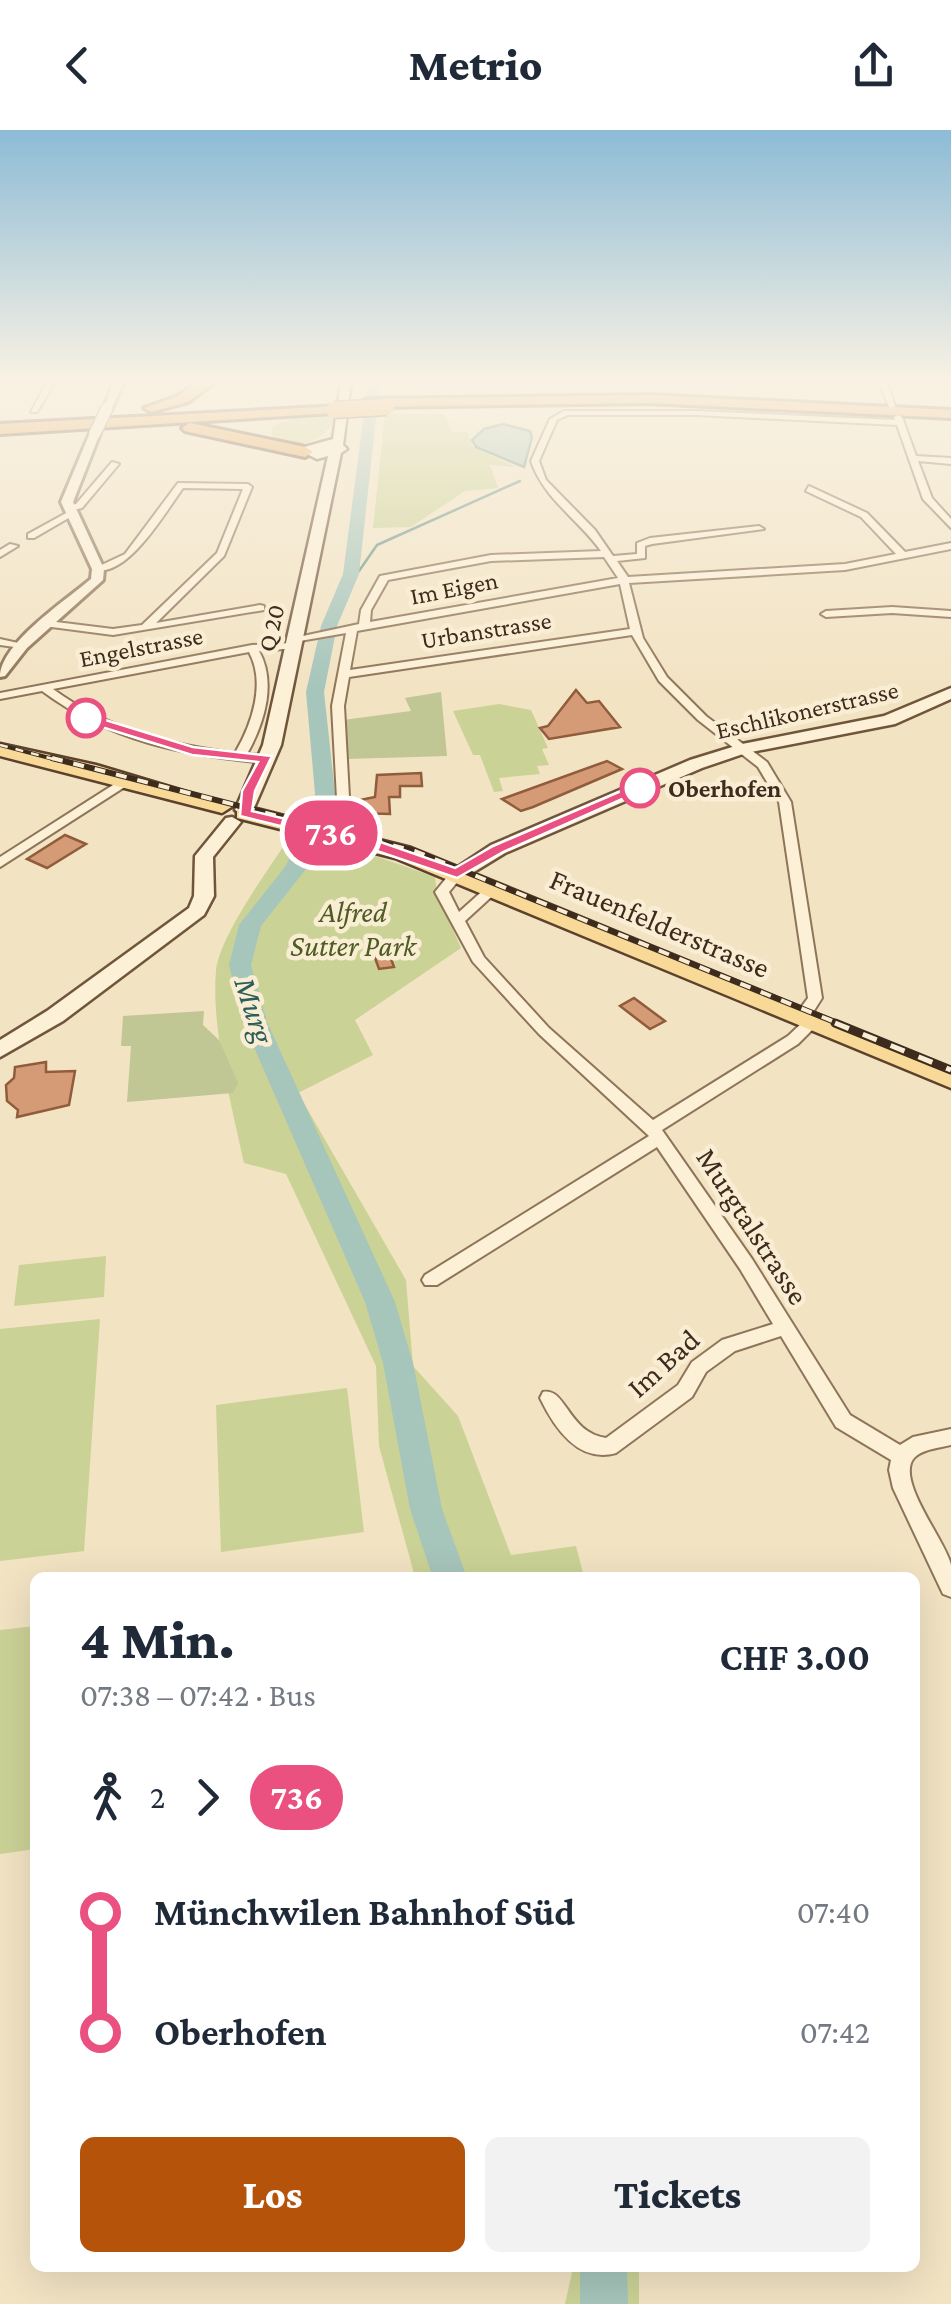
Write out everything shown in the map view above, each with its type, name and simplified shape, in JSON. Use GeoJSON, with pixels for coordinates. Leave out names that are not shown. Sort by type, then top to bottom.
{"type":"FeatureCollection","features":[{"type":"Feature","properties":{"kind":"main road","name":"Q 20"},"geometry":{"type":"LineString","coordinates":[[69,1005],[198,911],[204,896],[201,864],[267,759],[328,483]]}},
{"type":"Feature","properties":{"kind":"main road","name":"Eschlikonerstrasse"},"geometry":{"type":"LineString","coordinates":[[457,874],[523,838],[696,764],[742,749],[888,720],[951,693]]}},
{"type":"Feature","properties":{"kind":"main road"},"geometry":{"type":"LineString","coordinates":[[0,750],[128,781],[230,814]]}},
{"type":"Feature","properties":{"kind":"main road","name":"Frauenfelderstrasse"},"geometry":{"type":"LineString","coordinates":[[230,814],[346,827],[951,1079]]}},
{"type":"Feature","properties":{"kind":"main road"},"geometry":{"type":"LineString","coordinates":[[0,1040],[69,1005]]}},
{"type":"Feature","properties":{"kind":"main road"},"geometry":{"type":"LineString","coordinates":[[0,1050],[69,1005]]}},
{"type":"Feature","properties":{"kind":"street"},"geometry":{"type":"LineString","coordinates":[[0,673],[22,645],[94,584],[98,568],[69,512],[72,483]]}},
{"type":"Feature","properties":{"kind":"street"},"geometry":{"type":"LineString","coordinates":[[31,536],[79,506],[98,483]]}},
{"type":"Feature","properties":{"kind":"street"},"geometry":{"type":"LineString","coordinates":[[431,1280],[792,1040],[807,1019],[815,998],[790,815],[763,765],[674,692],[650,660],[636,631],[623,580],[610,556],[545,483]]}},
{"type":"Feature","properties":{"kind":"street"},"geometry":{"type":"LineString","coordinates":[[922,483],[928,499],[951,525]]}},
{"type":"Feature","properties":{"kind":"street"},"geometry":{"type":"LineString","coordinates":[[98,568],[128,556],[181,485],[248,487],[222,554],[145,628]]}},
{"type":"Feature","properties":{"kind":"street"},"geometry":{"type":"LineString","coordinates":[[809,489],[864,514],[903,556]]}},
{"type":"Feature","properties":{"kind":"street"},"geometry":{"type":"LineString","coordinates":[[346,827],[338,706],[358,629],[384,578],[491,558],[642,556],[644,542],[758,529]]}},
{"type":"Feature","properties":{"kind":"street"},"geometry":{"type":"LineString","coordinates":[[0,554],[14,546]]}},
{"type":"Feature","properties":{"kind":"street","name":"Im Eigen"},"geometry":{"type":"LineString","coordinates":[[293,643],[623,580],[845,566],[951,546]]}},
{"type":"Feature","properties":{"kind":"street"},"geometry":{"type":"LineString","coordinates":[[919,553],[950,561]]}},
{"type":"Feature","properties":{"kind":"street"},"geometry":{"type":"LineString","coordinates":[[48,624],[113,632],[260,608]]}},
{"type":"Feature","properties":{"kind":"street"},"geometry":{"type":"LineString","coordinates":[[826,614],[876,610],[951,614]]}},
{"type":"Feature","properties":{"kind":"street","name":"Urbanstrasse"},"geometry":{"type":"LineString","coordinates":[[344,674],[636,631]]}},
{"type":"Feature","properties":{"kind":"street"},"geometry":{"type":"LineString","coordinates":[[0,642],[22,645]]}},
{"type":"Feature","properties":{"kind":"street","name":"Engelstrasse"},"geometry":{"type":"LineString","coordinates":[[0,696],[293,643]]}},
{"type":"Feature","properties":{"kind":"street"},"geometry":{"type":"LineString","coordinates":[[239,758],[250,739],[264,676],[252,648]]}},
{"type":"Feature","properties":{"kind":"street"},"geometry":{"type":"LineString","coordinates":[[44,688],[78,714],[121,732],[212,755],[267,759]]}},
{"type":"Feature","properties":{"kind":"street"},"geometry":{"type":"LineString","coordinates":[[0,863],[128,781]]}},
{"type":"Feature","properties":{"kind":"street","name":"Murgtalstrasse"},"geometry":{"type":"LineString","coordinates":[[457,874],[442,892],[478,958],[536,1023],[655,1133],[746,1264],[843,1421],[902,1456]]}},
{"type":"Feature","properties":{"kind":"street"},"geometry":{"type":"LineString","coordinates":[[457,922],[493,889]]}},
{"type":"Feature","properties":{"kind":"street","name":"Im Bad"},"geometry":{"type":"LineString","coordinates":[[550,1398],[562,1422],[581,1441],[609,1447],[686,1391],[699,1367],[730,1345],[784,1328]]}},
{"type":"Feature","properties":{"kind":"street"},"geometry":{"type":"LineString","coordinates":[[951,1437],[913,1446],[902,1456],[899,1470],[951,1587]]}},
{"type":"Feature","properties":{"kind":"green space"},"geometry":{"type":"Polygon","coordinates":[[[378,483],[496,483],[498,488],[465,491],[411,527],[373,528],[378,483]]]}},
{"type":"Feature","properties":{"kind":"green space"},"geometry":{"type":"Polygon","coordinates":[[[441,692],[447,756],[347,759],[343,720],[411,711],[405,698],[441,692]]]}},
{"type":"Feature","properties":{"kind":"green space"},"geometry":{"type":"Polygon","coordinates":[[[499,704],[531,710],[548,748],[542,749],[549,765],[537,766],[540,774],[499,778],[503,791],[494,792],[480,755],[473,755],[453,711],[499,704]]]}},
{"type":"Feature","properties":{"kind":"green space","name":"Alfred Sutter Park"},"geometry":{"type":"Polygon","coordinates":[[[291,835],[318,840],[248,940],[324,838],[435,877],[437,894],[461,948],[355,1020],[373,1055],[298,1093],[406,1280],[413,1366],[458,1416],[511,1555],[576,1546],[583,1572],[414,1572],[379,1446],[376,1366],[286,1174],[244,1163],[219,1042],[216,971],[226,939],[291,835]]]}},
{"type":"Feature","properties":{"kind":"green space"},"geometry":{"type":"Polygon","coordinates":[[[204,1011],[203,1025],[219,1040],[238,1083],[233,1093],[127,1102],[131,1046],[121,1046],[123,1016],[204,1011]]]}},
{"type":"Feature","properties":{"kind":"green space"},"geometry":{"type":"Polygon","coordinates":[[[106,1256],[104,1297],[14,1306],[19,1265],[106,1256]]]}},
{"type":"Feature","properties":{"kind":"green space"},"geometry":{"type":"Polygon","coordinates":[[[100,1319],[84,1551],[0,1561],[0,1329],[100,1319]]]}},
{"type":"Feature","properties":{"kind":"green space"},"geometry":{"type":"Polygon","coordinates":[[[347,1388],[364,1532],[221,1552],[216,1405],[347,1388]]]}},
{"type":"Feature","properties":{"kind":"green space"},"geometry":{"type":"Polygon","coordinates":[[[30,1627],[30,1850],[0,1854],[0,1630],[30,1627]]]}},
{"type":"Feature","properties":{"kind":"green space"},"geometry":{"type":"Polygon","coordinates":[[[572,2272],[639,2272],[639,2304],[565,2304],[572,2272]]]}},
{"type":"Feature","properties":{"kind":"building"},"geometry":{"type":"Polygon","coordinates":[[[576,690],[587,703],[599,701],[620,727],[549,739],[540,728],[548,726],[576,690]]]}},
{"type":"Feature","properties":{"kind":"building"},"geometry":{"type":"Polygon","coordinates":[[[607,761],[622,769],[533,807],[521,811],[502,799],[607,761]]]}},
{"type":"Feature","properties":{"kind":"building"},"geometry":{"type":"Polygon","coordinates":[[[421,773],[422,786],[400,786],[400,797],[389,797],[390,814],[355,813],[355,801],[375,797],[377,775],[421,773]]]}},
{"type":"Feature","properties":{"kind":"building"},"geometry":{"type":"Polygon","coordinates":[[[65,835],[86,844],[47,868],[27,859],[65,835]]]}},
{"type":"Feature","properties":{"kind":"building"},"geometry":{"type":"Polygon","coordinates":[[[407,939],[411,950],[389,953],[394,967],[379,969],[370,944],[407,939]]]}},
{"type":"Feature","properties":{"kind":"building"},"geometry":{"type":"Polygon","coordinates":[[[634,998],[665,1021],[650,1029],[620,1006],[634,998]]]}},
{"type":"Feature","properties":{"kind":"building"},"geometry":{"type":"Polygon","coordinates":[[[46,1062],[46,1072],[75,1071],[69,1105],[17,1117],[18,1110],[7,1101],[6,1085],[14,1078],[15,1067],[46,1062]]]}},
{"type":"Feature","properties":{"kind":"waterway","name":"Murg"},"geometry":{"type":"LineString","coordinates":[[362,483],[351,574],[329,626],[315,692],[325,793],[322,813],[295,869],[250,925],[240,965],[255,1022],[380,1302],[398,1363],[426,1509],[448,1572]]}},
{"type":"Feature","properties":{"kind":"waterway"},"geometry":{"type":"LineString","coordinates":[[351,573],[359,571],[377,545],[515,483]]}},
{"type":"Feature","properties":{"kind":"waterway","name":"Murg"},"geometry":{"type":"LineString","coordinates":[[604,2272],[604,2304]]}},
{"type":"Feature","properties":{"kind":"railway"},"geometry":{"type":"LineString","coordinates":[[0,745],[61,761]]}},
{"type":"Feature","properties":{"kind":"railway"},"geometry":{"type":"LineString","coordinates":[[52,758],[415,851],[842,1025]]}},
{"type":"Feature","properties":{"kind":"railway"},"geometry":{"type":"LineString","coordinates":[[835,1023],[951,1070]]}},
{"type":"Feature","properties":{"kind":"bus line","name":"736"},"geometry":{"type":"LineString","coordinates":[[86,718],[192,751],[267,759],[248,791],[245,813],[367,842],[457,874],[498,849],[640,788]]}},
{"type":"Feature","properties":{"kind":"place","name":"Oberhofen"},"geometry":{"type":"Point","coordinates":[640,788]}}]}
